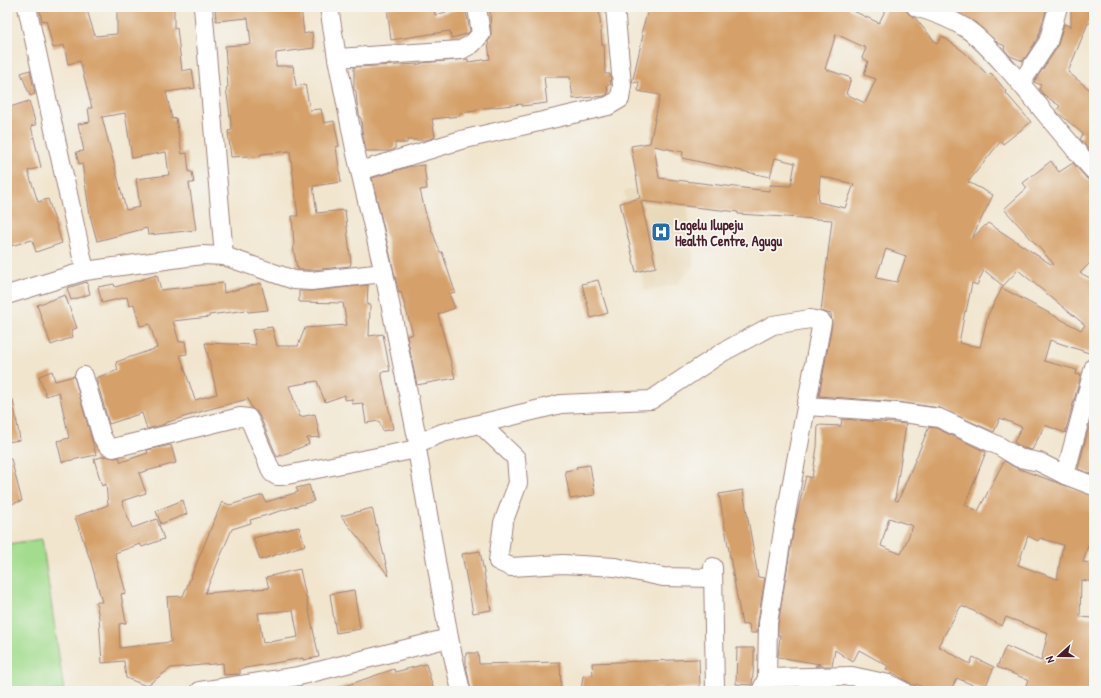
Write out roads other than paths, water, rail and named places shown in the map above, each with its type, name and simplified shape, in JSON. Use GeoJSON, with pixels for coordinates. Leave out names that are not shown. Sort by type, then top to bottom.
{"type":"FeatureCollection","features":[{"type":"Feature","properties":{"kind":"street"},"geometry":{"type":"LineString","coordinates":[[27,7],[85,271]]}},
{"type":"Feature","properties":{"kind":"street"},"geometry":{"type":"LineString","coordinates":[[203,7],[224,256]]}},
{"type":"Feature","properties":{"kind":"street"},"geometry":{"type":"LineString","coordinates":[[329,7],[336,58],[384,273],[418,446],[449,638],[461,691]]}},
{"type":"Feature","properties":{"kind":"street"},"geometry":{"type":"LineString","coordinates":[[336,58],[461,50],[472,44],[481,34],[478,7]]}},
{"type":"Feature","properties":{"kind":"street"},"geometry":{"type":"LineString","coordinates":[[360,171],[461,140],[608,106],[614,103],[620,99],[622,85],[615,7]]}},
{"type":"Feature","properties":{"kind":"street"},"geometry":{"type":"LineString","coordinates":[[916,7],[940,14],[964,28],[985,44],[1020,83],[1076,152],[1094,171]]}},
{"type":"Feature","properties":{"kind":"street"},"geometry":{"type":"LineString","coordinates":[[1020,83],[1048,42],[1058,7]]}},
{"type":"Feature","properties":{"kind":"street"},"geometry":{"type":"LineString","coordinates":[[7,296],[85,271],[202,255],[224,256],[294,280],[311,281],[384,273]]}},
{"type":"Feature","properties":{"kind":"street"},"geometry":{"type":"LineString","coordinates":[[84,376],[102,437],[107,445],[113,448],[240,417],[248,418],[272,473],[277,476],[418,446],[442,433],[561,404],[651,400],[723,352],[773,325],[810,319],[822,322],[784,525],[768,623],[764,684],[852,676],[889,684],[903,691]]}},
{"type":"Feature","properties":{"kind":"street"},"geometry":{"type":"LineString","coordinates":[[1065,475],[1094,367]]}},
{"type":"Feature","properties":{"kind":"street"},"geometry":{"type":"LineString","coordinates":[[806,406],[896,412],[939,418],[999,446],[1019,458],[1039,462],[1065,475],[1094,486]]}},
{"type":"Feature","properties":{"kind":"street"},"geometry":{"type":"LineString","coordinates":[[480,424],[516,458],[518,483],[503,523],[498,561],[510,567],[563,564],[615,567],[663,577],[713,573],[715,691]]}},
{"type":"Feature","properties":{"kind":"street"},"geometry":{"type":"LineString","coordinates":[[200,691],[299,676],[449,638]]}},
{"type":"Feature","properties":{"kind":"place","name":"Lagelu Ilupeju Health Centre, Agugu"},"geometry":{"type":"Point","coordinates":[661,232]}}]}
